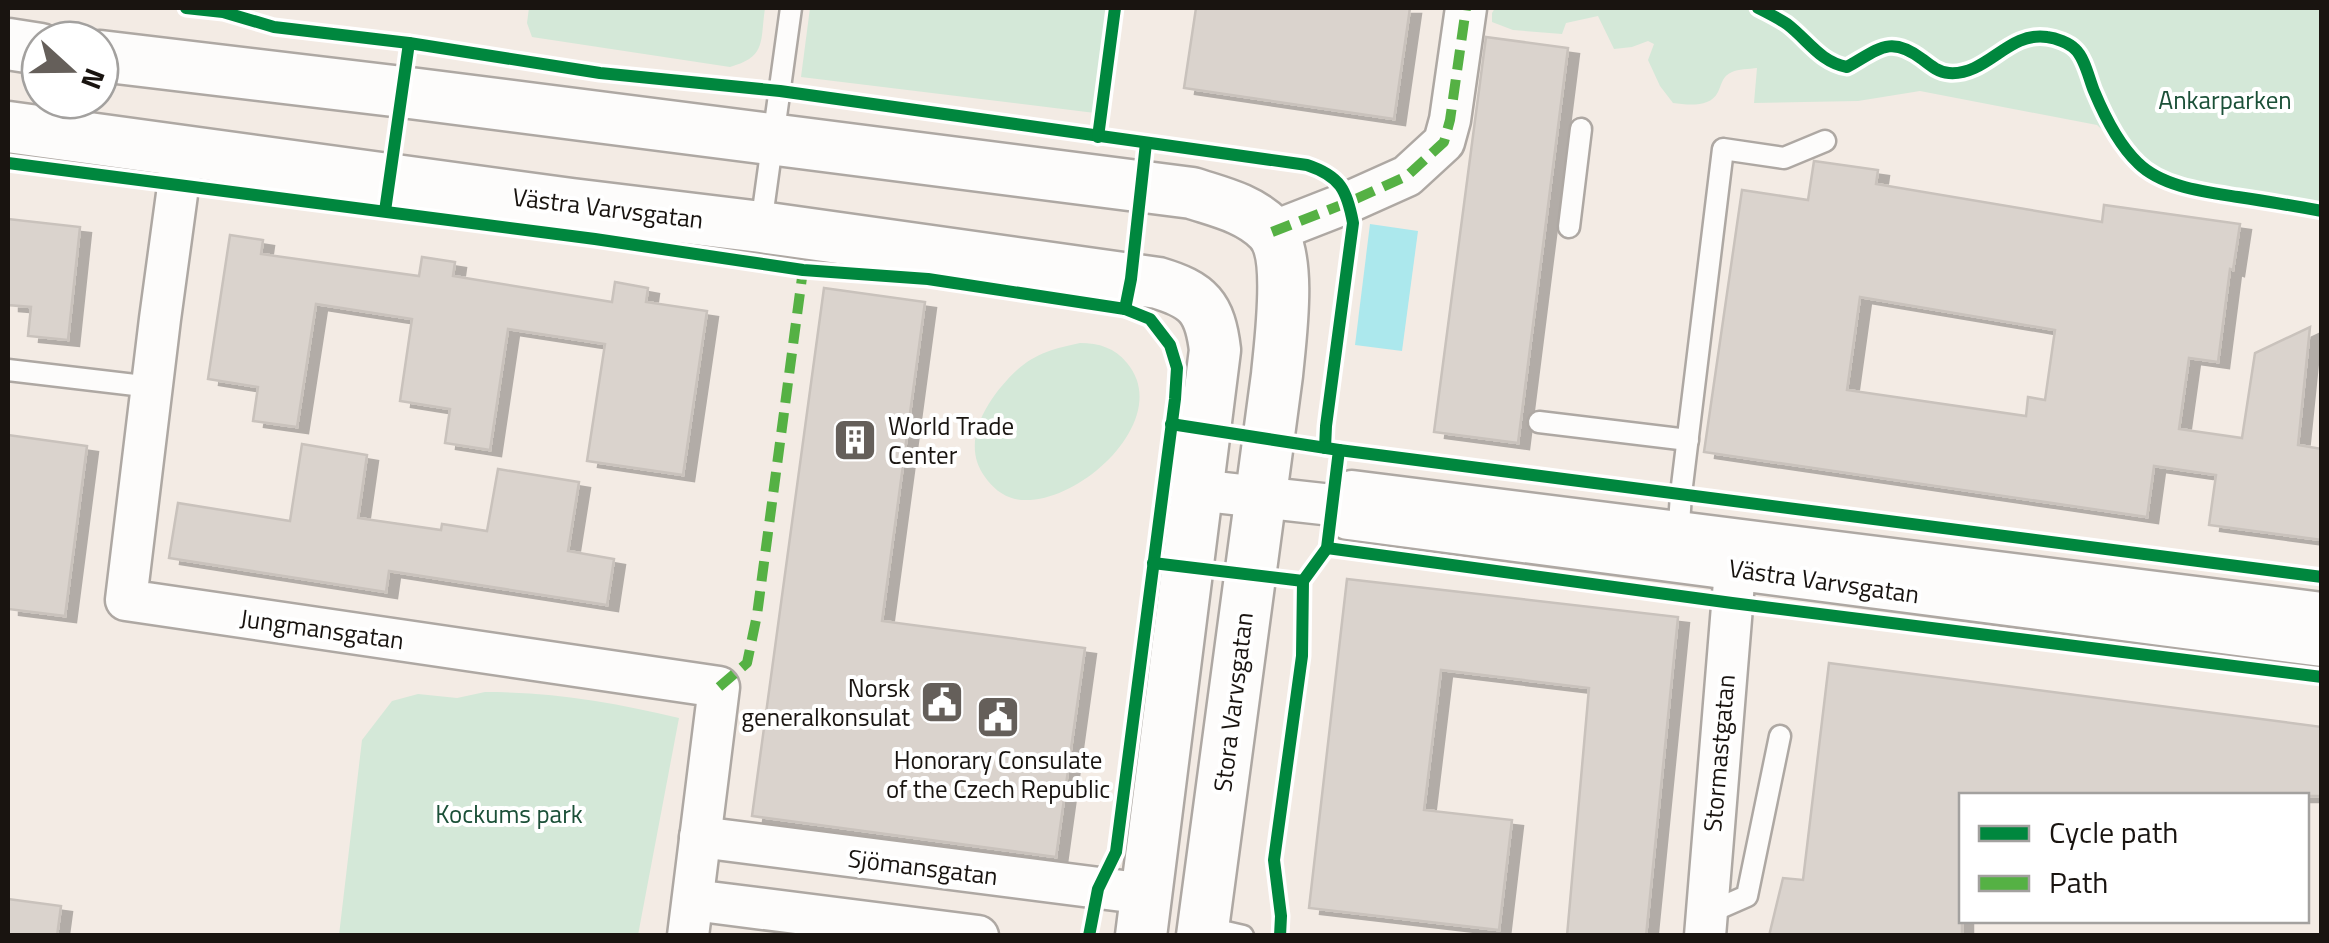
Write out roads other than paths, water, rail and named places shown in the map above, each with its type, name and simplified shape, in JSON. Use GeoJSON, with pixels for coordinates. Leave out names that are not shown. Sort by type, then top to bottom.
{"type":"FeatureCollection","features":[{"type":"Feature","properties":{"kind":"street"},"geometry":{"type":"LineString","coordinates":[[120,58],[1192,193],[1241,208],[1272,232],[1407,176],[1444,142],[1466,8]]}},
{"type":"Feature","properties":{"kind":"street","name":"Västra Varvsgatan"},"geometry":{"type":"LineString","coordinates":[[8,127],[1158,283],[1184,291],[1202,307],[1212,329],[1215,350],[1197,490],[1332,504],[1352,491],[1677,547],[2322,613]]}},
{"type":"Feature","properties":{"kind":"street","name":"Jungmansgatan"},"geometry":{"type":"LineString","coordinates":[[183,150],[126,600],[718,687],[690,918]]}},
{"type":"Feature","properties":{"kind":"street","name":"Stora Varvsgatan"},"geometry":{"type":"LineString","coordinates":[[1216,933],[1284,300],[1283,268],[1272,232]]}},
{"type":"Feature","properties":{"kind":"street"},"geometry":{"type":"LineString","coordinates":[[1143,915],[1197,490]]}},
{"type":"Feature","properties":{"kind":"street","name":"Västra Varvsgatan"},"geometry":{"type":"LineString","coordinates":[[1677,547],[1734,570],[2322,646]]}},
{"type":"Feature","properties":{"kind":"street","name":"Stormastgatan"},"geometry":{"type":"LineString","coordinates":[[1705,925],[1734,570]]}},
{"type":"Feature","properties":{"kind":"street","name":"Sjömansgatan"},"geometry":{"type":"LineString","coordinates":[[700,837],[1143,915]]}},
{"type":"Feature","properties":{"kind":"street"},"geometry":{"type":"LineString","coordinates":[[690,918],[978,936]]}},
{"type":"Feature","properties":{"kind":"lane"},"geometry":{"type":"LineString","coordinates":[[761,227],[792,8]]}},
{"type":"Feature","properties":{"kind":"lane"},"geometry":{"type":"LineString","coordinates":[[1569,227],[1581,129]]}},
{"type":"Feature","properties":{"kind":"lane"},"geometry":{"type":"LineString","coordinates":[[1677,547],[1723,149],[1784,158],[1824,141]]}},
{"type":"Feature","properties":{"kind":"lane"},"geometry":{"type":"LineString","coordinates":[[8,370],[152,387]]}},
{"type":"Feature","properties":{"kind":"lane"},"geometry":{"type":"LineString","coordinates":[[1540,422],[1688,440]]}},
{"type":"Feature","properties":{"kind":"lane"},"geometry":{"type":"LineString","coordinates":[[1705,925],[1747,896],[1780,736]]}},
{"type":"Feature","properties":{"kind":"water"},"geometry":{"type":"Polygon","coordinates":[[[1370,224],[1418,231],[1402,351],[1355,345],[1370,224]]]}},
{"type":"Feature","properties":{"kind":"place","name":"World Trade Center"},"geometry":{"type":"Point","coordinates":[855,440]}},
{"type":"Feature","properties":{"kind":"place","name":"Norsk generalkonsulat"},"geometry":{"type":"Point","coordinates":[942,702]}},
{"type":"Feature","properties":{"kind":"place","name":"Honorary Consulate of the Czech Republic"},"geometry":{"type":"Point","coordinates":[998,717]}},
{"type":"Feature","properties":{"kind":"park label","name":"Ankarparken"},"geometry":{"type":"Point","coordinates":[2225,100]}},
{"type":"Feature","properties":{"kind":"park label","name":"Kockums park"},"geometry":{"type":"Point","coordinates":[509,814]}}]}
